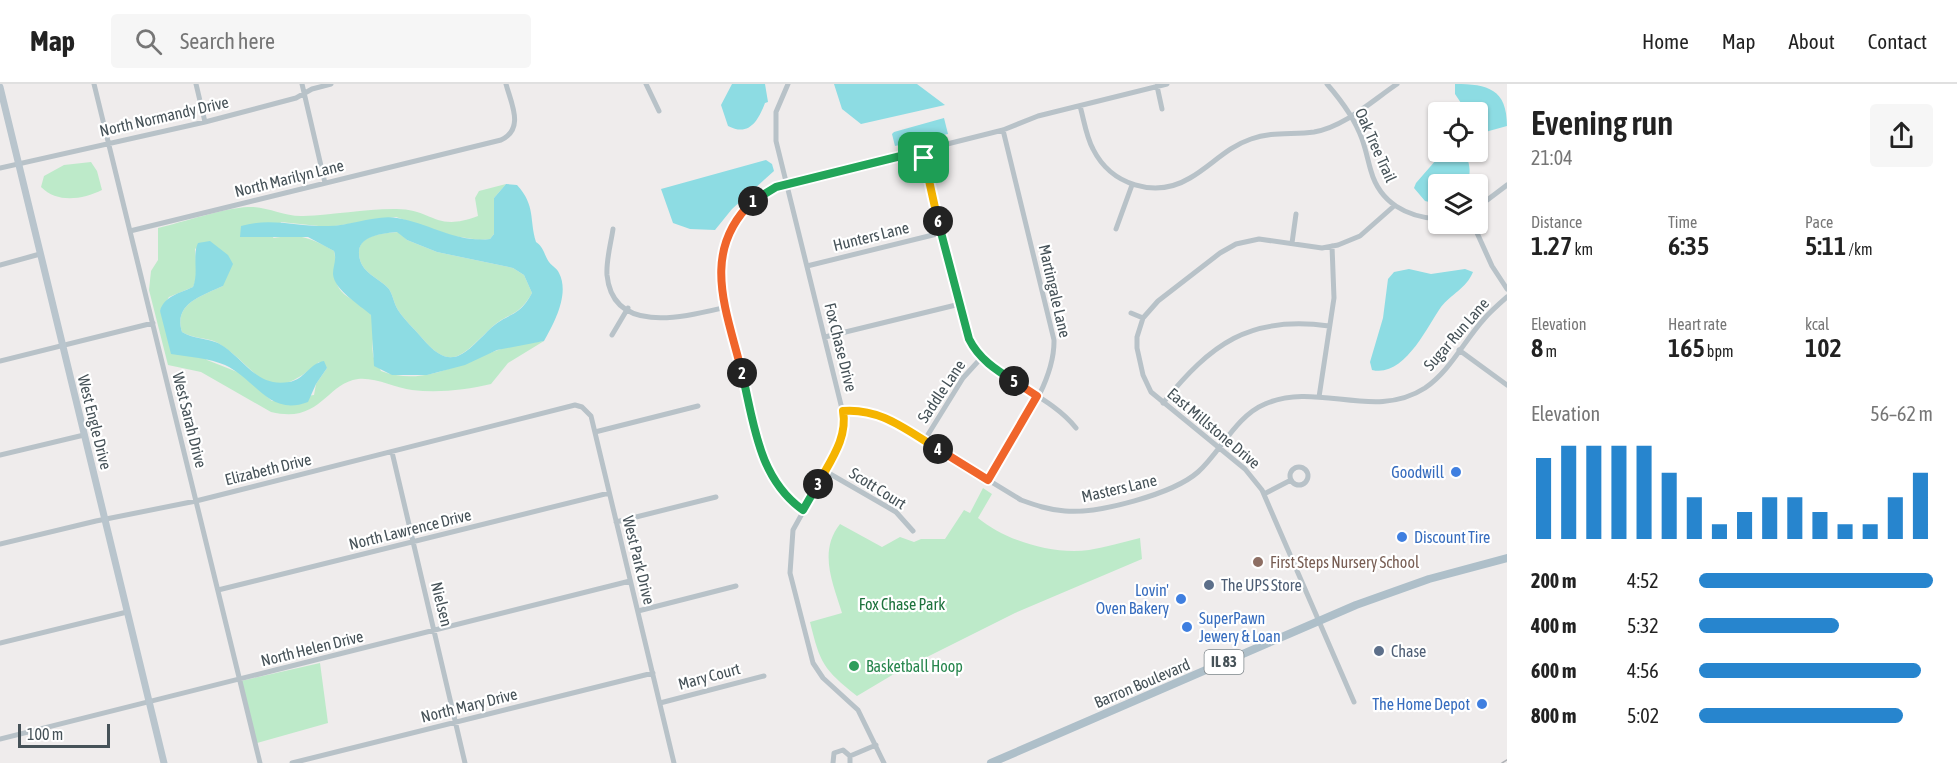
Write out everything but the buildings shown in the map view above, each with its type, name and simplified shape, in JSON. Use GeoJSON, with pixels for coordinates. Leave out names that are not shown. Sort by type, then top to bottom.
{"type":"FeatureCollection","features":[{"type":"Feature","properties":{"kind":"main road","name":"Barron Boulevard"},"geometry":{"type":"LineString","coordinates":[[992,763],[1356,605],[1429,579],[1507,558]]}},
{"type":"Feature","properties":{"kind":"street","name":"West Sarah Drive"},"geometry":{"type":"LineString","coordinates":[[94,84],[260,763]]}},
{"type":"Feature","properties":{"kind":"street"},"geometry":{"type":"LineString","coordinates":[[196,84],[205,122]]}},
{"type":"Feature","properties":{"kind":"street"},"geometry":{"type":"LineString","coordinates":[[302,84],[325,183]]}},
{"type":"Feature","properties":{"kind":"street","name":"North Normandy Drive"},"geometry":{"type":"LineString","coordinates":[[0,168],[205,122],[305,94],[312,89],[331,84]]}},
{"type":"Feature","properties":{"kind":"street","name":"North Marilyn Lane"},"geometry":{"type":"LineString","coordinates":[[130,231],[501,140],[513,131],[515,116],[506,84]]}},
{"type":"Feature","properties":{"kind":"street"},"geometry":{"type":"LineString","coordinates":[[646,84],[659,111]]}},
{"type":"Feature","properties":{"kind":"street","name":"Fox Chase Drive"},"geometry":{"type":"LineString","coordinates":[[788,84],[776,112],[774,130],[843,411],[842,437],[793,530],[789,562],[810,655],[823,678],[858,710],[884,763]]}},
{"type":"Feature","properties":{"kind":"street"},"geometry":{"type":"LineString","coordinates":[[803,510],[782,492],[766,468],[727,307],[720,262],[730,229],[753,200],[787,185],[1003,130],[1038,116],[1167,84]]}},
{"type":"Feature","properties":{"kind":"street","name":"Oak Tree Trail"},"geometry":{"type":"LineString","coordinates":[[1327,84],[1350,116],[1362,138],[1371,173],[1379,188],[1394,206],[1419,217],[1428,218]]}},
{"type":"Feature","properties":{"kind":"street"},"geometry":{"type":"LineString","coordinates":[[1080,106],[1088,138],[1098,158],[1113,174],[1132,185],[1156,189],[1180,184],[1222,154],[1253,138],[1280,132],[1315,132],[1334,126],[1397,84]]}},
{"type":"Feature","properties":{"kind":"street"},"geometry":{"type":"LineString","coordinates":[[1157,86],[1162,108]]}},
{"type":"Feature","properties":{"kind":"street","name":"West Engle Drive"},"geometry":{"type":"LineString","coordinates":[[0,87],[164,763]]}},
{"type":"Feature","properties":{"kind":"street","name":"Martingale Lane"},"geometry":{"type":"LineString","coordinates":[[988,480],[1049,374],[1054,340],[1003,130]]}},
{"type":"Feature","properties":{"kind":"street"},"geometry":{"type":"LineString","coordinates":[[921,151],[969,339],[982,357],[994,368],[1066,415],[1076,428]]}},
{"type":"Feature","properties":{"kind":"street"},"geometry":{"type":"LineString","coordinates":[[1488,199],[1507,184]]}},
{"type":"Feature","properties":{"kind":"street"},"geometry":{"type":"LineString","coordinates":[[1116,229],[1132,185]]}},
{"type":"Feature","properties":{"kind":"street"},"geometry":{"type":"LineString","coordinates":[[1131,313],[1143,318],[1158,301],[1228,248],[1259,239],[1332,246],[1360,236],[1394,206]]}},
{"type":"Feature","properties":{"kind":"street"},"geometry":{"type":"LineString","coordinates":[[1292,243],[1296,214]]}},
{"type":"Feature","properties":{"kind":"street"},"geometry":{"type":"LineString","coordinates":[[613,229],[607,267],[608,280],[616,298],[628,308],[646,317],[671,320],[727,307]]}},
{"type":"Feature","properties":{"kind":"street","name":"Hunters Lane"},"geometry":{"type":"LineString","coordinates":[[807,266],[941,233]]}},
{"type":"Feature","properties":{"kind":"street"},"geometry":{"type":"LineString","coordinates":[[1478,234],[1492,266],[1507,289]]}},
{"type":"Feature","properties":{"kind":"street"},"geometry":{"type":"LineString","coordinates":[[1319,397],[1335,286],[1332,246]]}},
{"type":"Feature","properties":{"kind":"street"},"geometry":{"type":"LineString","coordinates":[[0,265],[40,254]]}},
{"type":"Feature","properties":{"kind":"street","name":"Sugar Run Lane"},"geometry":{"type":"LineString","coordinates":[[1319,397],[1375,403],[1409,396],[1439,377],[1484,319],[1507,297]]}},
{"type":"Feature","properties":{"kind":"street"},"geometry":{"type":"LineString","coordinates":[[825,337],[960,304]]}},
{"type":"Feature","properties":{"kind":"street"},"geometry":{"type":"LineString","coordinates":[[612,335],[628,308]]}},
{"type":"Feature","properties":{"kind":"street","name":"East Millstone Drive"},"geometry":{"type":"LineString","coordinates":[[1143,318],[1137,337],[1137,348],[1146,384],[1162,403],[1218,450],[1245,469],[1264,494],[1317,622],[1354,702]]}},
{"type":"Feature","properties":{"kind":"street"},"geometry":{"type":"LineString","coordinates":[[0,361],[153,323]]}},
{"type":"Feature","properties":{"kind":"street"},"geometry":{"type":"LineString","coordinates":[[1162,403],[1200,360],[1237,336],[1280,324],[1310,323],[1329,326]]}},
{"type":"Feature","properties":{"kind":"street"},"geometry":{"type":"LineString","coordinates":[[1460,350],[1507,385]]}},
{"type":"Feature","properties":{"kind":"street","name":"Saddle Lane"},"geometry":{"type":"LineString","coordinates":[[924,441],[963,378],[982,357]]}},
{"type":"Feature","properties":{"kind":"street","name":"Masters Lane"},"geometry":{"type":"LineString","coordinates":[[843,411],[860,410],[880,414],[988,480],[1036,506],[1082,511],[1168,490],[1197,473],[1244,419],[1262,405],[1288,397],[1319,397]]}},
{"type":"Feature","properties":{"kind":"street","name":"West Park Drive"},"geometry":{"type":"LineString","coordinates":[[541,414],[575,405],[582,406],[591,416],[674,763]]}},
{"type":"Feature","properties":{"kind":"street"},"geometry":{"type":"LineString","coordinates":[[595,432],[698,406]]}},
{"type":"Feature","properties":{"kind":"street","name":"Elizabeth Drive"},"geometry":{"type":"LineString","coordinates":[[0,544],[196,501],[541,414]]}},
{"type":"Feature","properties":{"kind":"street"},"geometry":{"type":"LineString","coordinates":[[0,455],[84,435]]}},
{"type":"Feature","properties":{"kind":"street","name":"Nielsen"},"geometry":{"type":"LineString","coordinates":[[392,452],[465,763]]}},
{"type":"Feature","properties":{"kind":"street","name":"Scott Court"},"geometry":{"type":"LineString","coordinates":[[825,471],[896,512],[913,531]]}},
{"type":"Feature","properties":{"kind":"street"},"geometry":{"type":"LineString","coordinates":[[1264,494],[1291,480]]}},
{"type":"Feature","properties":{"kind":"street","name":"North Lawrence Drive"},"geometry":{"type":"LineString","coordinates":[[218,590],[609,493]]}},
{"type":"Feature","properties":{"kind":"street"},"geometry":{"type":"LineString","coordinates":[[616,522],[716,497]]}},
{"type":"Feature","properties":{"kind":"street","name":"North Helen Drive"},"geometry":{"type":"LineString","coordinates":[[0,739],[630,581]]}},
{"type":"Feature","properties":{"kind":"street"},"geometry":{"type":"LineString","coordinates":[[638,611],[736,586]]}},
{"type":"Feature","properties":{"kind":"street"},"geometry":{"type":"LineString","coordinates":[[0,643],[127,612]]}},
{"type":"Feature","properties":{"kind":"street","name":"North Mary Drive"},"geometry":{"type":"LineString","coordinates":[[292,763],[653,673]]}},
{"type":"Feature","properties":{"kind":"street","name":"Mary Court"},"geometry":{"type":"LineString","coordinates":[[660,703],[764,676]]}},
{"type":"Feature","properties":{"kind":"street"},"geometry":{"type":"LineString","coordinates":[[850,756],[876,745]]}},
{"type":"Feature","properties":{"kind":"street"},"geometry":{"type":"LineString","coordinates":[[833,763],[833,756],[837,751],[843,750],[850,756],[850,763]]}},
{"type":"Feature","properties":{"kind":"green space"},"geometry":{"type":"Polygon","coordinates":[[[91,162],[97,171],[102,190],[87,196],[63,198],[41,187],[44,176],[64,165],[91,162]]]}},
{"type":"Feature","properties":{"kind":"green space"},"geometry":{"type":"Polygon","coordinates":[[[506,184],[494,198],[494,234],[490,239],[480,240],[453,236],[396,217],[328,227],[281,222],[273,238],[291,236],[305,238],[334,251],[337,284],[347,297],[360,304],[372,317],[373,356],[381,371],[397,375],[427,375],[455,367],[503,348],[544,341],[508,363],[491,384],[472,388],[422,391],[358,379],[347,382],[312,408],[301,413],[288,414],[271,412],[201,372],[168,365],[149,290],[151,271],[158,260],[158,228],[248,207],[303,216],[394,209],[417,212],[442,221],[463,221],[478,216],[475,198],[479,191],[506,184]],[[195,248],[197,277],[193,287],[169,297],[160,311],[207,360],[240,373],[272,401],[314,395],[316,384],[327,368],[319,362],[301,376],[286,383],[274,384],[264,381],[218,343],[182,332],[180,322],[185,308],[191,302],[223,286],[195,248]]]}},
{"type":"Feature","properties":{"kind":"green space"},"geometry":{"type":"Polygon","coordinates":[[[398,232],[407,240],[437,252],[513,268],[524,275],[532,293],[522,307],[497,323],[465,352],[458,356],[442,355],[432,349],[404,318],[389,289],[362,265],[359,251],[364,241],[374,235],[398,232]]]}},
{"type":"Feature","properties":{"kind":"green space","name":"Fox Chase Park"},"geometry":{"type":"Polygon","coordinates":[[[983,488],[992,494],[978,518],[1016,540],[1045,548],[1075,551],[1095,549],[1140,538],[1142,559],[1015,613],[899,671],[857,696],[830,672],[820,656],[810,622],[842,613],[829,568],[833,535],[840,524],[882,547],[900,537],[914,542],[921,539],[945,539],[964,510],[970,513],[983,488]]]}},
{"type":"Feature","properties":{"kind":"green space"},"geometry":{"type":"Polygon","coordinates":[[[320,663],[328,723],[257,743],[241,681],[320,663]]]}},
{"type":"Feature","properties":{"kind":"water"},"geometry":{"type":"Polygon","coordinates":[[[732,84],[765,84],[768,102],[765,103],[756,121],[742,130],[728,126],[721,105],[732,84]]]}},
{"type":"Feature","properties":{"kind":"water"},"geometry":{"type":"Polygon","coordinates":[[[834,84],[917,84],[945,105],[861,124],[842,109],[834,84]]]}},
{"type":"Feature","properties":{"kind":"water"},"geometry":{"type":"Polygon","coordinates":[[[1455,84],[1477,85],[1493,91],[1504,104],[1507,126],[1488,131],[1488,102],[1460,102],[1455,94],[1455,84]]]}},
{"type":"Feature","properties":{"kind":"water"},"geometry":{"type":"Polygon","coordinates":[[[944,118],[948,134],[895,146],[892,134],[894,132],[944,118]]]}},
{"type":"Feature","properties":{"kind":"water"},"geometry":{"type":"Polygon","coordinates":[[[766,160],[772,164],[774,171],[732,209],[715,230],[690,229],[673,223],[661,189],[766,160]]]}},
{"type":"Feature","properties":{"kind":"water"},"geometry":{"type":"Polygon","coordinates":[[[1434,162],[1468,162],[1470,174],[1428,174],[1428,202],[1414,188],[1434,162]]]}},
{"type":"Feature","properties":{"kind":"water"},"geometry":{"type":"Polygon","coordinates":[[[506,184],[517,185],[527,200],[536,242],[558,271],[562,281],[562,299],[556,317],[544,341],[497,350],[465,365],[427,375],[392,375],[374,366],[371,315],[348,297],[334,280],[334,251],[308,237],[240,237],[241,226],[252,223],[274,222],[328,226],[389,217],[466,238],[490,239],[494,234],[494,198],[506,184]],[[397,232],[369,238],[360,246],[362,265],[389,289],[404,318],[433,349],[442,355],[458,356],[466,352],[497,323],[522,307],[532,293],[524,275],[513,268],[437,252],[407,240],[397,232]]]}},
{"type":"Feature","properties":{"kind":"water"},"geometry":{"type":"Polygon","coordinates":[[[210,241],[228,255],[233,264],[223,286],[191,302],[185,308],[180,322],[182,332],[218,343],[258,376],[277,383],[294,381],[319,362],[324,361],[327,368],[308,402],[283,405],[264,395],[225,365],[206,359],[171,354],[160,311],[169,298],[193,287],[196,248],[198,243],[210,241]]]}},
{"type":"Feature","properties":{"kind":"water"},"geometry":{"type":"Polygon","coordinates":[[[1409,269],[1431,274],[1465,269],[1473,272],[1466,283],[1441,307],[1404,359],[1384,370],[1372,370],[1370,362],[1383,318],[1388,279],[1394,272],[1409,269]]]}},
{"type":"Feature","properties":{"kind":"railway"},"geometry":{"type":"LineString","coordinates":[[1502,763],[1507,760]]}},
{"type":"Feature","properties":{"kind":"place","name":"Goodwill"},"geometry":{"type":"Point","coordinates":[1456,472]}},
{"type":"Feature","properties":{"kind":"place","name":"Discount Tire"},"geometry":{"type":"Point","coordinates":[1402,537]}},
{"type":"Feature","properties":{"kind":"place","name":"First Steps Nursery School"},"geometry":{"type":"Point","coordinates":[1258,562]}},
{"type":"Feature","properties":{"kind":"place","name":"The UPS Store"},"geometry":{"type":"Point","coordinates":[1209,585]}},
{"type":"Feature","properties":{"kind":"place","name":"Lovin' Oven Bakery"},"geometry":{"type":"Point","coordinates":[1181,599]}},
{"type":"Feature","properties":{"kind":"place","name":"SuperPawn Jewery & Loan"},"geometry":{"type":"Point","coordinates":[1187,627]}},
{"type":"Feature","properties":{"kind":"place","name":"Chase"},"geometry":{"type":"Point","coordinates":[1379,651]}},
{"type":"Feature","properties":{"kind":"place","name":"Basketball Hoop"},"geometry":{"type":"Point","coordinates":[854,666]}},
{"type":"Feature","properties":{"kind":"place","name":"The Home Depot"},"geometry":{"type":"Point","coordinates":[1482,704]}},
{"type":"Feature","properties":{"kind":"route"},"geometry":{"type":"LineString","coordinates":[[921,151],[924,158],[969,339],[989,364],[1037,396],[988,480],[880,414],[860,410],[843,411],[842,437],[835,455],[803,510],[788,499],[776,485],[763,460],[721,284],[720,262],[726,238],[743,210],[753,200],[776,187],[921,151]]}}]}
